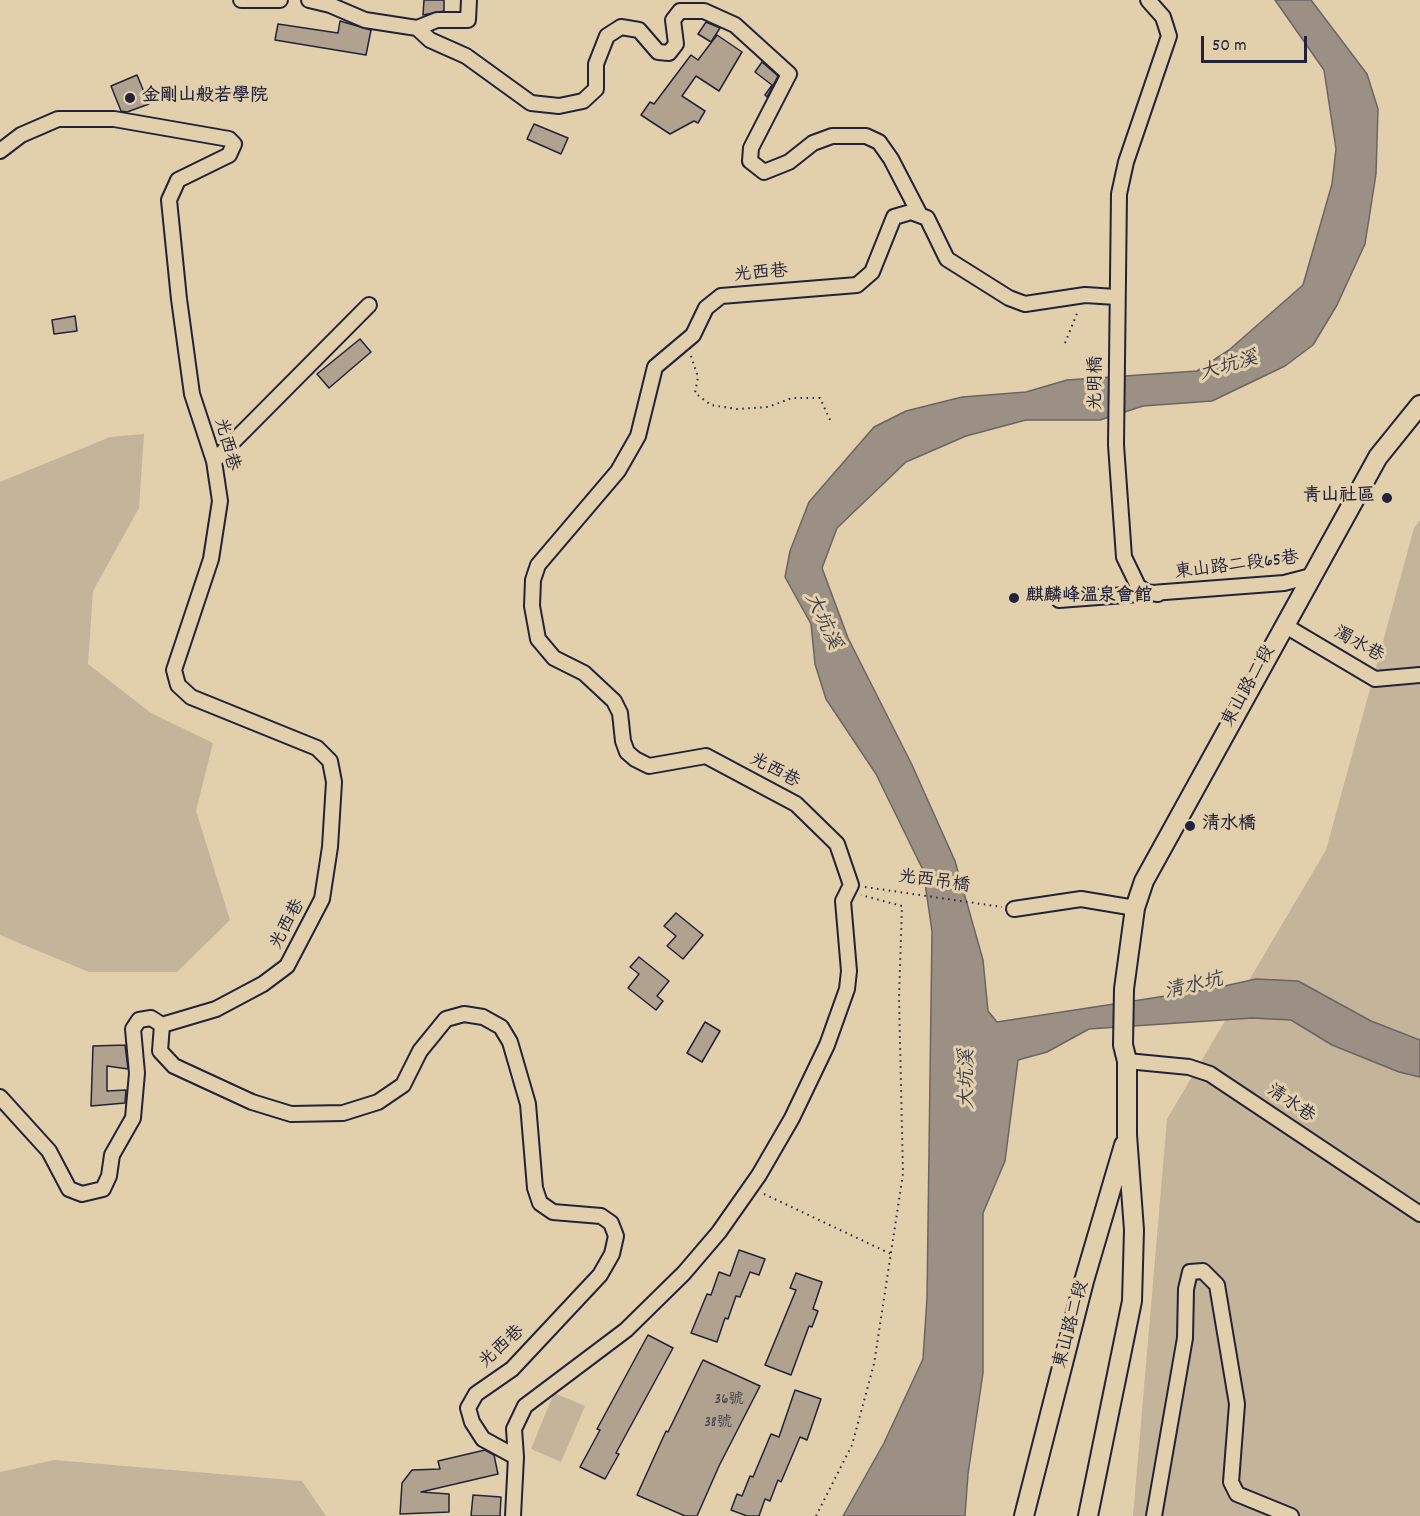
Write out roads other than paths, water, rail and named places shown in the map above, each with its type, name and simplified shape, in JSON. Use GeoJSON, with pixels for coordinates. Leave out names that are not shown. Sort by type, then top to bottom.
{"type":"FeatureCollection","features":[{"type":"Feature","properties":{"kind":"main road","name":"東山路二段"},"geometry":{"type":"LineString","coordinates":[[1088,1516],[1132,1301],[1134,1230],[1127,1135],[1124,989],[1136,908],[1144,881],[1377,457],[1420,405]]}},
{"type":"Feature","properties":{"kind":"main road","name":"東山路二段"},"geometry":{"type":"LineString","coordinates":[[1024,1516],[1084,1281],[1127,1135]]}},
{"type":"Feature","properties":{"kind":"lane"},"geometry":{"type":"LineString","coordinates":[[241,0],[279,0]]}},
{"type":"Feature","properties":{"kind":"lane"},"geometry":{"type":"LineString","coordinates":[[309,0],[330,5],[365,20],[417,28],[437,20],[468,20],[469,0]]}},
{"type":"Feature","properties":{"kind":"lane"},"geometry":{"type":"LineString","coordinates":[[417,28],[430,40],[466,56],[531,103],[559,106],[583,101],[596,90],[596,64],[607,36],[621,27],[639,30],[658,52],[669,53],[676,44],[673,20],[680,11],[704,11],[735,25],[789,74],[751,148],[750,161],[764,172],[789,162],[813,144],[832,136],[866,136],[879,142],[891,159],[920,213],[927,218],[947,259],[1009,298],[1025,304],[1085,295],[1116,297],[1119,194],[1126,162],[1169,36],[1163,17],[1148,0]]}},
{"type":"Feature","properties":{"kind":"lane","name":"光西巷"},"geometry":{"type":"LineString","coordinates":[[0,151],[21,135],[58,119],[114,119],[218,137],[234,144],[229,154],[178,180],[169,200],[192,394],[213,461],[220,501],[211,559],[174,670],[178,685],[191,697],[317,748],[330,761],[334,782],[330,847],[322,899],[287,966],[263,984],[216,1009],[162,1025],[160,1051],[174,1066],[252,1102],[291,1114],[343,1113],[378,1102],[403,1085],[420,1051],[446,1019],[464,1014],[483,1017],[501,1027],[510,1042],[528,1104],[535,1188],[540,1203],[553,1212],[601,1216],[611,1223],[616,1236],[612,1254],[600,1275],[512,1369],[476,1394],[468,1408],[472,1422],[483,1439],[516,1456]]}},
{"type":"Feature","properties":{"kind":"lane","name":"光西巷"},"geometry":{"type":"LineString","coordinates":[[513,1516],[516,1456],[514,1429],[525,1406],[626,1329],[684,1273],[718,1232],[750,1187],[792,1118],[827,1044],[847,989],[849,971],[843,901],[850,889],[837,844],[796,804],[706,756],[649,766],[635,759],[627,752],[623,741],[620,714],[614,701],[584,673],[554,658],[538,639],[532,606],[533,580],[538,565],[618,471],[638,436],[655,367],[693,334],[706,308],[721,296],[857,285],[872,272],[894,217],[911,212],[920,213]]}},
{"type":"Feature","properties":{"kind":"lane","name":"光明橋"},"geometry":{"type":"LineString","coordinates":[[1116,297],[1116,445],[1124,557],[1138,586],[1146,592],[1158,594]]}},
{"type":"Feature","properties":{"kind":"lane"},"geometry":{"type":"LineString","coordinates":[[213,461],[369,305]]}},
{"type":"Feature","properties":{"kind":"lane","name":"東山路二段65巷"},"geometry":{"type":"LineString","coordinates":[[1059,600],[1284,583],[1311,576]]}},
{"type":"Feature","properties":{"kind":"lane","name":"濁水巷"},"geometry":{"type":"LineString","coordinates":[[1284,625],[1375,678],[1420,675]]}},
{"type":"Feature","properties":{"kind":"lane"},"geometry":{"type":"LineString","coordinates":[[1014,909],[1081,899],[1136,908]]}},
{"type":"Feature","properties":{"kind":"lane"},"geometry":{"type":"LineString","coordinates":[[0,1098],[49,1151],[69,1189],[82,1194],[103,1189],[109,1176],[112,1155],[133,1118],[137,1073],[133,1029],[139,1020],[151,1018],[162,1025]]}},
{"type":"Feature","properties":{"kind":"lane","name":"清水巷"},"geometry":{"type":"LineString","coordinates":[[1125,1053],[1189,1066],[1210,1074],[1420,1214]]}},
{"type":"Feature","properties":{"kind":"lane"},"geometry":{"type":"LineString","coordinates":[[1154,1516],[1185,1338],[1186,1289],[1190,1272],[1203,1271],[1217,1285],[1237,1404],[1231,1482],[1237,1494],[1291,1516]]}},
{"type":"Feature","properties":{"kind":"water","name":"大坑溪"},"geometry":{"type":"Polygon","coordinates":[[[1275,0],[1311,0],[1367,74],[1378,109],[1376,174],[1365,244],[1337,305],[1313,345],[1285,366],[1212,401],[1143,406],[1100,420],[1026,420],[966,436],[906,462],[837,528],[822,568],[848,638],[912,765],[955,861],[983,960],[988,1011],[997,1022],[1211,989],[1256,979],[1298,981],[1371,1021],[1420,1040],[1420,1077],[1399,1072],[1332,1045],[1291,1020],[1252,1018],[1089,1029],[1047,1052],[1018,1060],[1005,1161],[983,1213],[983,1373],[968,1474],[965,1516],[843,1516],[884,1443],[923,1359],[927,1298],[932,931],[923,870],[876,774],[826,699],[815,664],[811,624],[785,577],[790,551],[809,502],[874,427],[906,411],[962,397],[1026,392],[1067,380],[1197,371],[1229,350],[1303,285],[1332,184],[1336,149],[1324,70],[1275,0]]]}},
{"type":"Feature","properties":{"kind":"place","name":"金剛山般若學院"},"geometry":{"type":"Point","coordinates":[130,98]}},
{"type":"Feature","properties":{"kind":"place","name":"青山社區"},"geometry":{"type":"Point","coordinates":[1387,498]}},
{"type":"Feature","properties":{"kind":"place","name":"麒麟峰溫泉會館"},"geometry":{"type":"Point","coordinates":[1014,598]}},
{"type":"Feature","properties":{"kind":"place","name":"清水橋"},"geometry":{"type":"Point","coordinates":[1190,826]}},
{"type":"Feature","properties":{"kind":"water label","name":"清水坑"},"geometry":{"type":"Point","coordinates":[1194,988]}}]}
